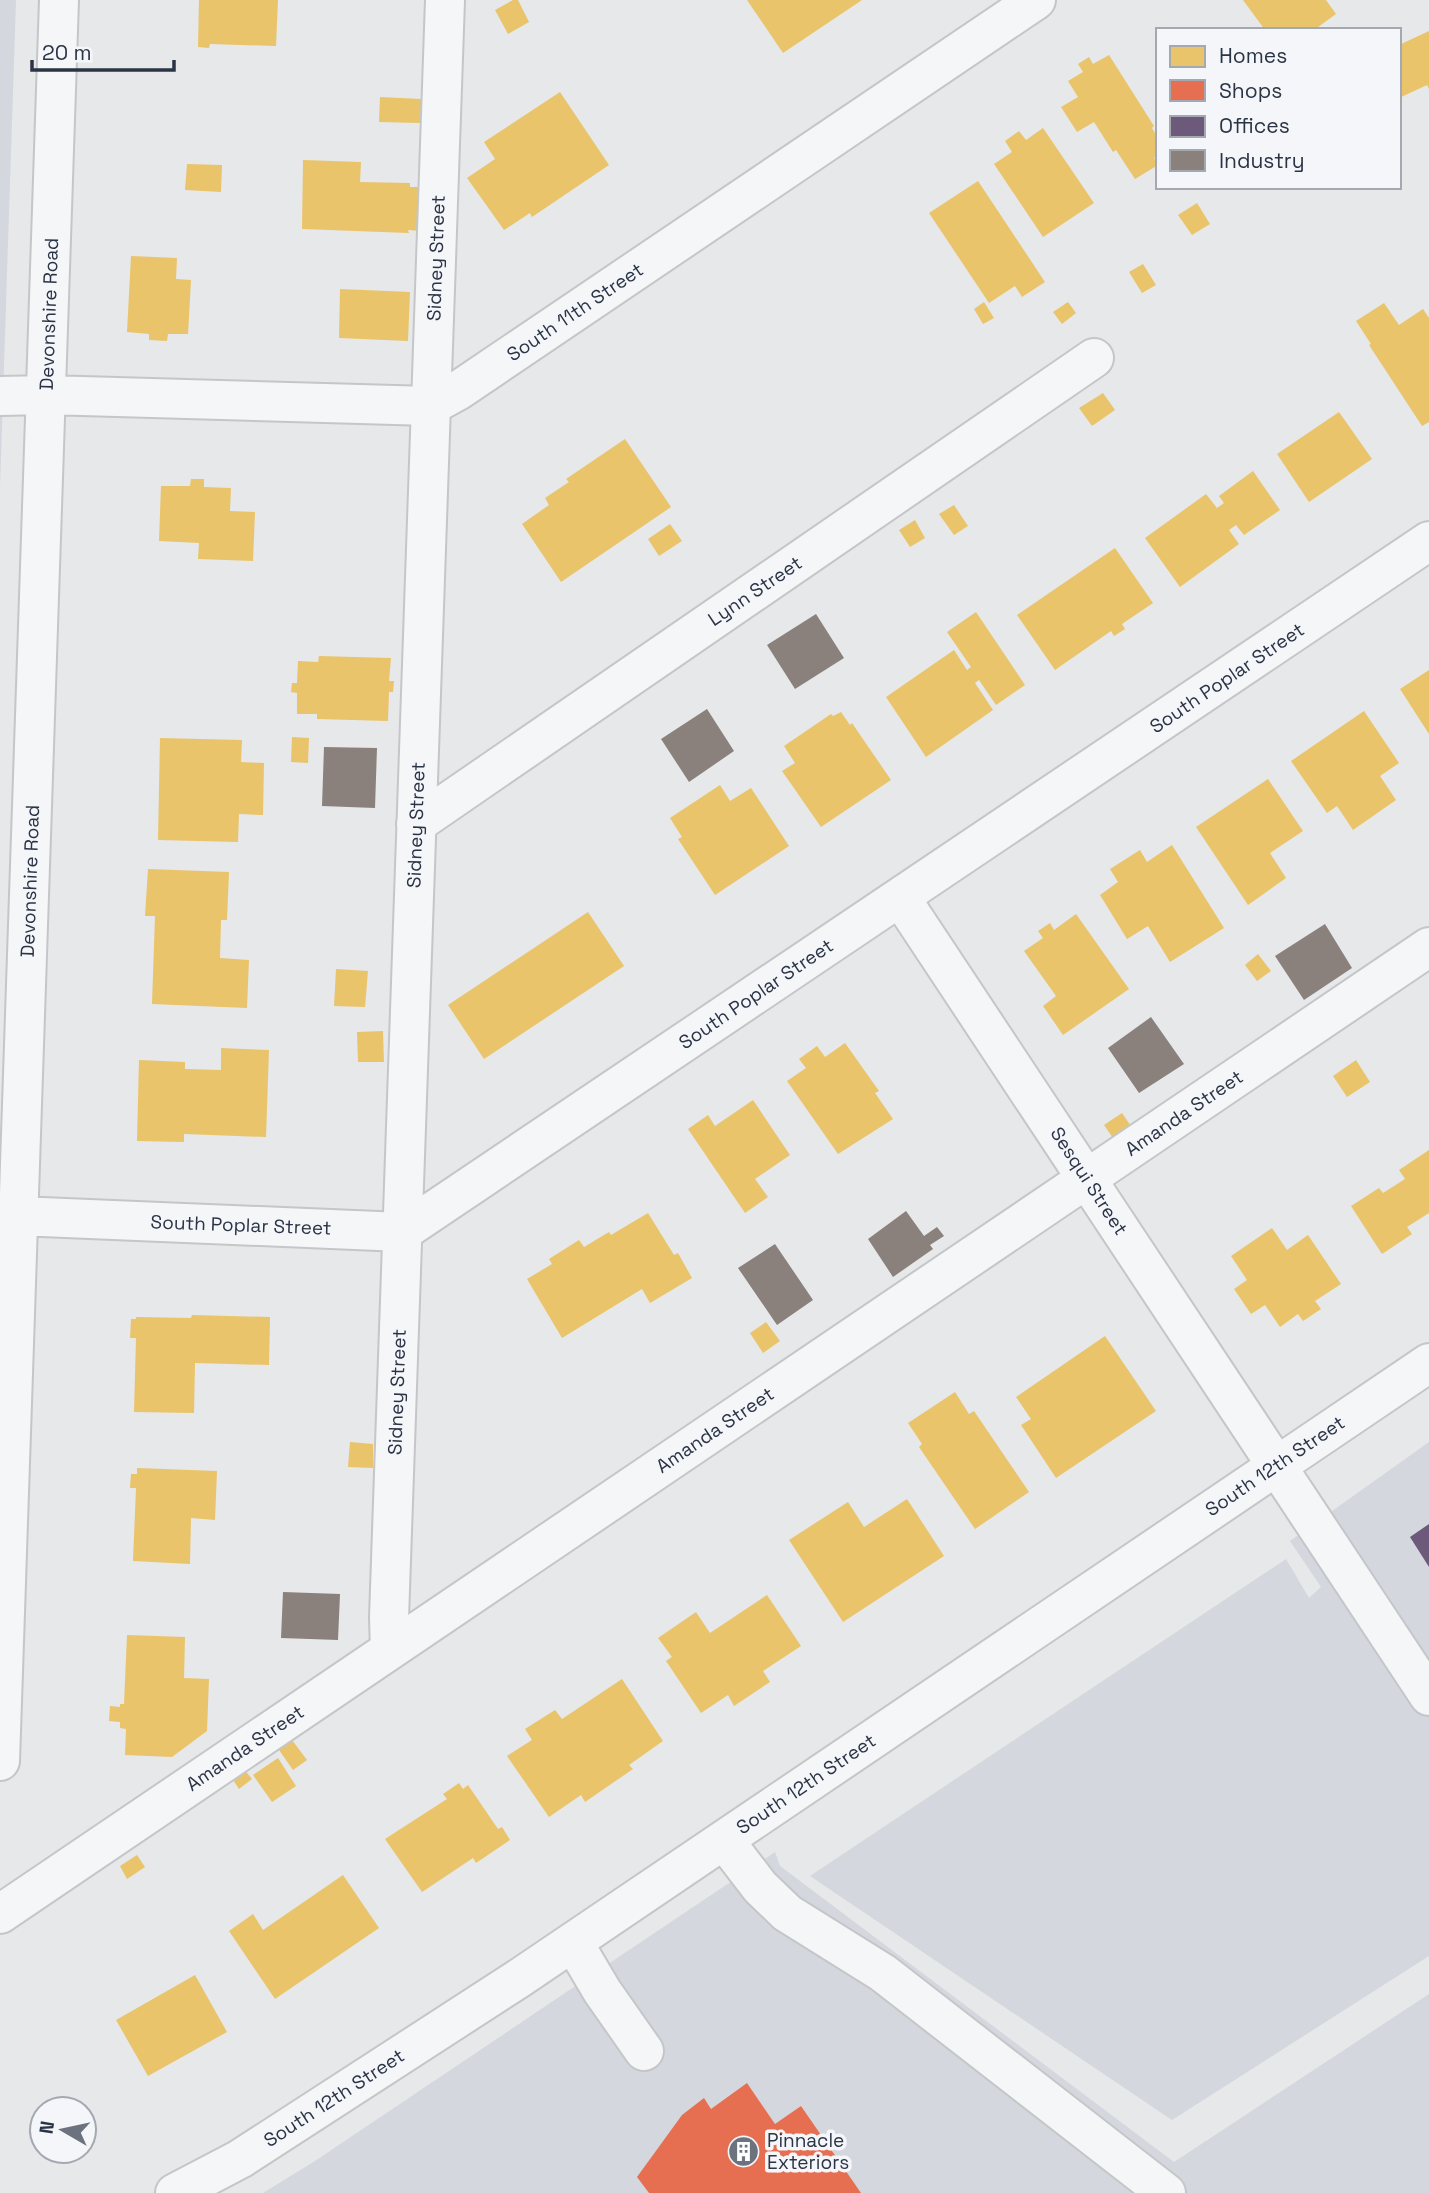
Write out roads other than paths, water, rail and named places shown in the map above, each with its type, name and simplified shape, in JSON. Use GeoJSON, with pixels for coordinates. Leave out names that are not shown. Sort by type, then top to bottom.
{"type":"FeatureCollection","features":[{"type":"Feature","properties":{"kind":"street","name":"Devonshire Road"},"geometry":{"type":"LineString","coordinates":[[0,1761],[13,1194],[47,395],[59,0]]}},
{"type":"Feature","properties":{"kind":"street","name":"Sidney Street"},"geometry":{"type":"LineString","coordinates":[[390,1650],[445,0]]}},
{"type":"Feature","properties":{"kind":"street","name":"South 11th Street"},"geometry":{"type":"LineString","coordinates":[[430,406],[459,390],[1036,0]]}},
{"type":"Feature","properties":{"kind":"street","name":"Lynn Street"},"geometry":{"type":"LineString","coordinates":[[416,824],[1094,358]]}},
{"type":"Feature","properties":{"kind":"street"},"geometry":{"type":"LineString","coordinates":[[0,396],[430,406]]}},
{"type":"Feature","properties":{"kind":"street","name":"South Poplar Street"},"geometry":{"type":"LineString","coordinates":[[13,1194],[402,1232],[1429,541]]}},
{"type":"Feature","properties":{"kind":"street","name":"Sesqui Street"},"geometry":{"type":"LineString","coordinates":[[900,897],[1429,1696]]}},
{"type":"Feature","properties":{"kind":"street","name":"Amanda Street"},"geometry":{"type":"LineString","coordinates":[[0,1914],[1429,947]]}},
{"type":"Feature","properties":{"kind":"street","name":"South 12th Street"},"geometry":{"type":"LineString","coordinates":[[175,2193],[240,2159],[573,1942],[1429,1363]]}},
{"type":"Feature","properties":{"kind":"street"},"geometry":{"type":"LineString","coordinates":[[724,1840],[760,1887],[787,1913],[883,1973],[1166,2193]]}},
{"type":"Feature","properties":{"kind":"street"},"geometry":{"type":"LineString","coordinates":[[573,1942],[602,1991],[644,2051]]}},
{"type":"Feature","properties":{"kind":"place","name":"Pinnacle Exteriors"},"geometry":{"type":"Point","coordinates":[744,2151]}}]}
